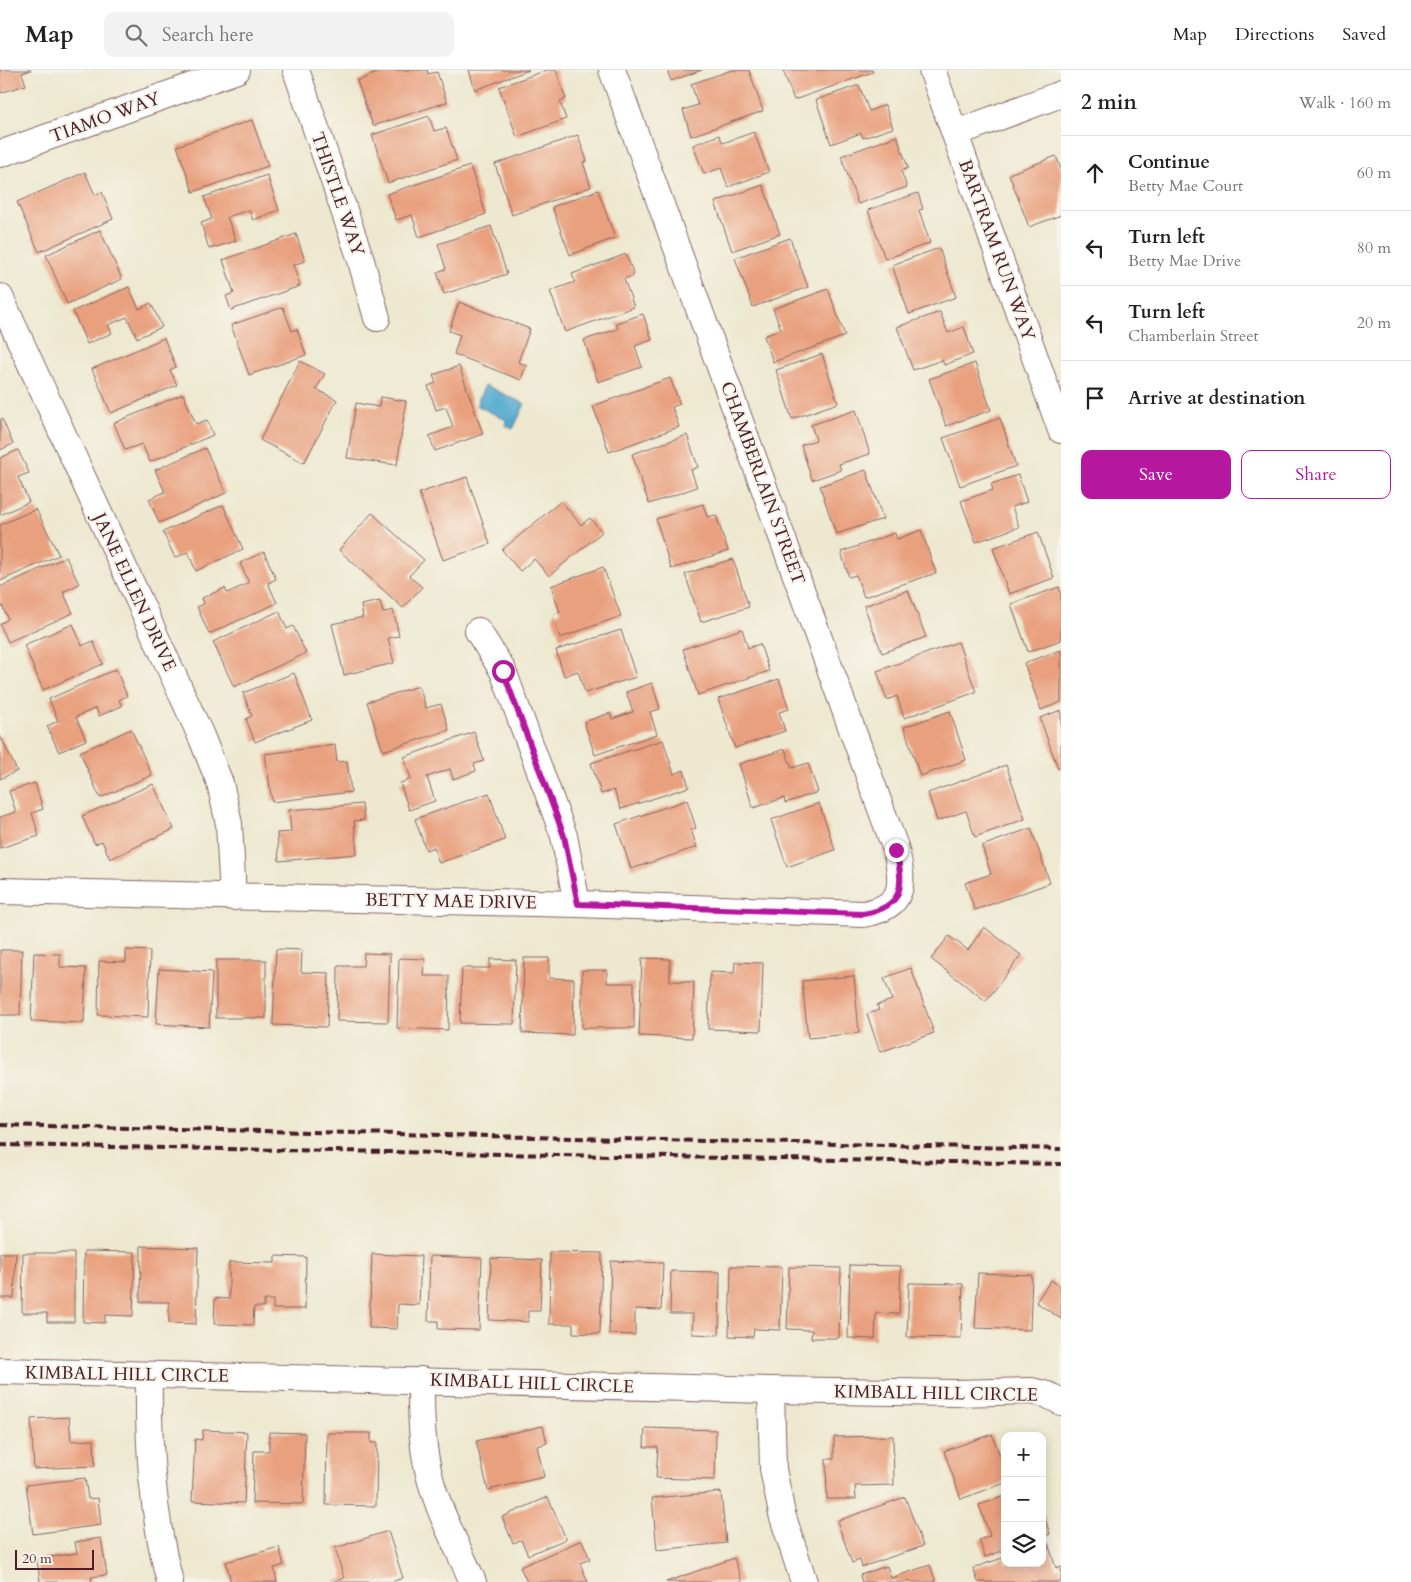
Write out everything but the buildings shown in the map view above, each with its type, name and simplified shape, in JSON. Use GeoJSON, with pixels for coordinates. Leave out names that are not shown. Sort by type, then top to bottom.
{"type":"FeatureCollection","features":[{"type":"Feature","properties":{"kind":"street","name":"TIAMO WAY"},"geometry":{"type":"LineString","coordinates":[[0,154],[237,70]]}},
{"type":"Feature","properties":{"kind":"street","name":"THISTLE WAY"},"geometry":{"type":"LineString","coordinates":[[296,70],[360,257],[377,318]]}},
{"type":"Feature","properties":{"kind":"street","name":"CHAMBERLAIN STREET"},"geometry":{"type":"LineString","coordinates":[[612,70],[896,850],[902,876],[896,898]]}},
{"type":"Feature","properties":{"kind":"street","name":"BARTRAM RUN WAY"},"geometry":{"type":"LineString","coordinates":[[932,70],[1061,430]]}},
{"type":"Feature","properties":{"kind":"street"},"geometry":{"type":"LineString","coordinates":[[956,133],[1061,94]]}},
{"type":"Feature","properties":{"kind":"street","name":"JANE ELLEN DRIVE"},"geometry":{"type":"LineString","coordinates":[[0,297],[201,736],[220,783],[229,824],[233,897]]}},
{"type":"Feature","properties":{"kind":"street"},"geometry":{"type":"LineString","coordinates":[[478,631],[503,671],[564,836],[578,904]]}},
{"type":"Feature","properties":{"kind":"street","name":"BETTY MAE DRIVE"},"geometry":{"type":"LineString","coordinates":[[0,891],[578,904],[863,914],[880,911],[896,898]]}},
{"type":"Feature","properties":{"kind":"street","name":"KIMBALL HILL CIRCLE"},"geometry":{"type":"LineString","coordinates":[[0,1371],[771,1390],[954,1393],[1032,1391],[1048,1395],[1061,1402]]}},
{"type":"Feature","properties":{"kind":"street"},"geometry":{"type":"LineString","coordinates":[[149,1375],[148,1437],[152,1492],[170,1582]]}},
{"type":"Feature","properties":{"kind":"street"},"geometry":{"type":"LineString","coordinates":[[421,1380],[421,1419],[426,1462],[438,1501],[473,1582]]}},
{"type":"Feature","properties":{"kind":"street"},"geometry":{"type":"LineString","coordinates":[[771,1390],[773,1469],[782,1514],[804,1582]]}},
{"type":"Feature","properties":{"kind":"water"},"geometry":{"type":"Polygon","coordinates":[[[485,385],[525,404],[513,429],[505,425],[506,420],[476,405],[485,385]]]}},
{"type":"Feature","properties":{"kind":"railway"},"geometry":{"type":"LineString","coordinates":[[0,1125],[1061,1149]]}},
{"type":"Feature","properties":{"kind":"railway"},"geometry":{"type":"LineString","coordinates":[[0,1145],[1061,1164]]}},
{"type":"Feature","properties":{"kind":"route"},"geometry":{"type":"LineString","coordinates":[[503,671],[564,836],[578,904],[863,914],[880,911],[896,898],[902,876],[896,850]]}}]}
